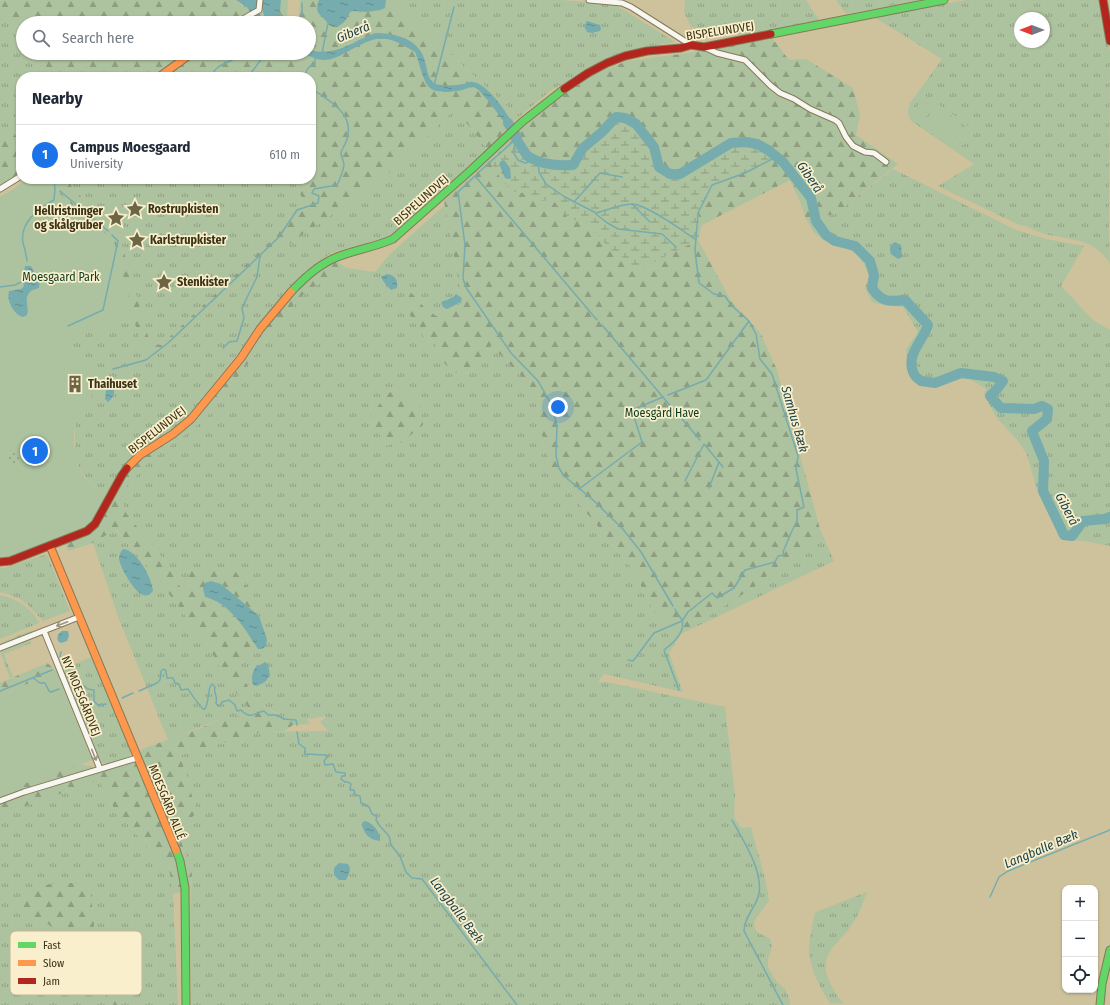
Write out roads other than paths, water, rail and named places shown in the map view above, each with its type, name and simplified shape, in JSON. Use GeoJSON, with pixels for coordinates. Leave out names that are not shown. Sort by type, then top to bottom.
{"type":"FeatureCollection","features":[{"type":"Feature","properties":{"kind":"street"},"geometry":{"type":"LineString","coordinates":[[248,16],[257,11],[260,7],[260,0]]}},
{"type":"Feature","properties":{"kind":"street"},"geometry":{"type":"LineString","coordinates":[[588,0],[622,4],[631,7],[691,45]]}},
{"type":"Feature","properties":{"kind":"street","name":"BISPELUNDVEJ"},"geometry":{"type":"LineString","coordinates":[[0,562],[10,561],[88,531],[92,528],[122,475],[130,465],[140,455],[173,434],[191,419],[241,358],[260,328],[308,275],[322,264],[337,257],[382,244],[392,239],[511,134],[522,122],[564,89],[588,73],[607,63],[632,54],[681,48],[691,45],[704,47],[944,0]]}},
{"type":"Feature","properties":{"kind":"street"},"geometry":{"type":"LineString","coordinates":[[1103,0],[1110,41]]}},
{"type":"Feature","properties":{"kind":"street"},"geometry":{"type":"LineString","coordinates":[[704,47],[717,53],[745,60],[780,93],[794,98],[810,109],[835,120],[852,146],[865,152],[874,153],[886,162]]}},
{"type":"Feature","properties":{"kind":"street"},"geometry":{"type":"LineString","coordinates":[[166,72],[182,60]]}},
{"type":"Feature","properties":{"kind":"street"},"geometry":{"type":"LineString","coordinates":[[0,189],[16,179]]}},
{"type":"Feature","properties":{"kind":"street","name":"MOESGÅRD ALLÉ"},"geometry":{"type":"LineString","coordinates":[[50,546],[180,861],[185,888],[186,1005]]}},
{"type":"Feature","properties":{"kind":"street"},"geometry":{"type":"LineString","coordinates":[[0,648],[80,617]]}},
{"type":"Feature","properties":{"kind":"street","name":"NY MOESGÅRDVEJ"},"geometry":{"type":"LineString","coordinates":[[44,631],[100,769]]}},
{"type":"Feature","properties":{"kind":"street"},"geometry":{"type":"LineString","coordinates":[[0,801],[24,792],[137,758]]}},
{"type":"Feature","properties":{"kind":"street"},"geometry":{"type":"LineString","coordinates":[[1100,1005],[1104,973],[1110,950]]}},
{"type":"Feature","properties":{"kind":"water"},"geometry":{"type":"Polygon","coordinates":[[[236,0],[258,0],[257,8],[250,12],[247,7],[236,0]]]}},
{"type":"Feature","properties":{"kind":"water"},"geometry":{"type":"Polygon","coordinates":[[[262,0],[281,0],[281,16],[264,16],[262,0]]]}},
{"type":"Feature","properties":{"kind":"water"},"geometry":{"type":"Polygon","coordinates":[[[319,0],[386,0],[385,8],[366,12],[350,12],[347,19],[342,24],[333,26],[329,25],[318,12],[317,5],[319,0]]]}},
{"type":"Feature","properties":{"kind":"water"},"geometry":{"type":"Polygon","coordinates":[[[587,21],[600,25],[600,31],[592,33],[587,32],[584,26],[587,21]]]}},
{"type":"Feature","properties":{"kind":"water","name":"Giberå"},"geometry":{"type":"Polygon","coordinates":[[[375,33],[394,35],[407,39],[417,47],[422,54],[429,77],[434,83],[449,85],[464,84],[469,82],[478,83],[490,92],[502,106],[513,125],[509,129],[487,100],[474,87],[449,92],[440,92],[429,87],[415,52],[395,41],[387,39],[373,40],[332,59],[321,60],[316,58],[316,52],[327,52],[343,48],[375,33]]]}},
{"type":"Feature","properties":{"kind":"water"},"geometry":{"type":"Polygon","coordinates":[[[504,160],[510,168],[511,178],[508,179],[505,178],[499,164],[504,160]]]}},
{"type":"Feature","properties":{"kind":"water"},"geometry":{"type":"Polygon","coordinates":[[[895,242],[901,245],[902,257],[898,259],[891,254],[890,251],[891,246],[895,242]]]}},
{"type":"Feature","properties":{"kind":"water"},"geometry":{"type":"Polygon","coordinates":[[[25,266],[31,266],[40,280],[39,288],[32,290],[28,295],[28,312],[27,315],[23,317],[14,310],[8,295],[9,291],[21,289],[24,286],[23,281],[25,266]]]}},
{"type":"Feature","properties":{"kind":"water"},"geometry":{"type":"Polygon","coordinates":[[[387,274],[392,275],[395,278],[397,288],[391,290],[384,282],[381,277],[387,274]]]}},
{"type":"Feature","properties":{"kind":"water"},"geometry":{"type":"Polygon","coordinates":[[[456,294],[462,298],[461,302],[447,309],[443,307],[441,302],[452,298],[456,294]]]}},
{"type":"Feature","properties":{"kind":"water"},"geometry":{"type":"Polygon","coordinates":[[[111,386],[114,386],[114,393],[108,402],[105,399],[106,390],[111,386]]]}},
{"type":"Feature","properties":{"kind":"water"},"geometry":{"type":"Polygon","coordinates":[[[123,549],[133,554],[147,572],[153,591],[149,595],[144,595],[136,590],[124,573],[119,558],[123,549]]]}},
{"type":"Feature","properties":{"kind":"water"},"geometry":{"type":"Polygon","coordinates":[[[211,581],[221,584],[259,616],[267,639],[266,646],[262,649],[258,649],[242,625],[229,611],[214,600],[205,597],[203,588],[205,583],[211,581]]]}},
{"type":"Feature","properties":{"kind":"water"},"geometry":{"type":"Polygon","coordinates":[[[62,631],[68,631],[69,636],[67,641],[61,643],[57,638],[62,631]]]}},
{"type":"Feature","properties":{"kind":"water"},"geometry":{"type":"Polygon","coordinates":[[[265,662],[268,664],[270,675],[265,682],[257,686],[253,685],[252,675],[254,670],[257,665],[265,662]]]}},
{"type":"Feature","properties":{"kind":"water"},"geometry":{"type":"Polygon","coordinates":[[[365,821],[376,829],[380,841],[370,838],[365,833],[362,823],[365,821]]]}},
{"type":"Feature","properties":{"kind":"water"},"geometry":{"type":"Polygon","coordinates":[[[339,863],[348,864],[350,868],[350,872],[346,880],[339,880],[334,875],[334,868],[339,863]]]}},
{"type":"Feature","properties":{"kind":"waterway"},"geometry":{"type":"LineString","coordinates":[[301,16],[302,3]]}},
{"type":"Feature","properties":{"kind":"waterway"},"geometry":{"type":"LineString","coordinates":[[434,85],[454,7]]}},
{"type":"Feature","properties":{"kind":"waterway"},"geometry":{"type":"LineString","coordinates":[[322,53],[328,23]]}},
{"type":"Feature","properties":{"kind":"waterway"},"geometry":{"type":"LineString","coordinates":[[214,72],[220,66],[232,60]]}},
{"type":"Feature","properties":{"kind":"waterway"},"geometry":{"type":"LineString","coordinates":[[252,72],[261,60]]}},
{"type":"Feature","properties":{"kind":"waterway"},"geometry":{"type":"LineString","coordinates":[[306,72],[315,64],[315,60]]}},
{"type":"Feature","properties":{"kind":"waterway"},"geometry":{"type":"LineString","coordinates":[[113,369],[146,360],[168,343],[279,237],[297,210],[318,203],[319,196],[312,193],[314,189],[337,185],[344,165],[341,153],[347,139],[347,121],[344,114],[338,108],[316,92]]}},
{"type":"Feature","properties":{"kind":"waterway","name":"Giberå"},"geometry":{"type":"LineString","coordinates":[[508,123],[517,137],[516,139],[529,157],[539,162],[556,165],[573,165],[583,148],[602,132],[616,117],[625,118],[636,124],[654,147],[659,167],[670,174],[680,174],[731,143],[746,142],[757,144],[768,150],[783,162],[811,198],[816,221],[826,235],[835,241],[855,246],[870,261],[874,275],[872,288],[875,293],[890,301],[905,300],[928,325],[913,353],[911,365],[916,377],[921,381],[935,383],[961,373],[994,377],[1003,381],[990,396],[1001,408],[1034,409],[1042,406],[1048,409],[1047,419],[1032,431],[1044,461],[1043,491],[1064,535],[1072,536],[1083,521],[1105,519],[1110,517]]}},
{"type":"Feature","properties":{"kind":"waterway"},"geometry":{"type":"LineString","coordinates":[[516,139],[513,152],[518,160],[525,163],[537,160]]}},
{"type":"Feature","properties":{"kind":"waterway"},"geometry":{"type":"LineString","coordinates":[[479,172],[516,139]]}},
{"type":"Feature","properties":{"kind":"waterway","name":"Samhus Bæk"},"geometry":{"type":"LineString","coordinates":[[628,660],[633,661],[654,633],[682,621],[688,612],[712,593],[717,598],[734,588],[745,570],[775,562],[778,556],[784,555],[783,552],[797,521],[797,510],[804,507],[796,469],[798,456],[772,374],[760,359],[756,334],[749,321],[731,305],[725,296],[714,294],[699,283],[695,251],[698,213],[712,185],[745,173],[778,156]]}},
{"type":"Feature","properties":{"kind":"waterway"},"geometry":{"type":"LineString","coordinates":[[538,161],[539,172],[546,184],[565,197],[596,213],[622,205],[637,205],[664,218],[695,239]]}},
{"type":"Feature","properties":{"kind":"waterway"},"geometry":{"type":"LineString","coordinates":[[574,202],[600,173],[622,177]]}},
{"type":"Feature","properties":{"kind":"waterway"},"geometry":{"type":"LineString","coordinates":[[597,320],[475,176],[458,192],[465,245],[463,279],[467,289],[511,353],[538,381],[550,402],[557,425],[556,456],[559,468],[564,476],[592,499],[622,528],[641,552],[673,606]]}},
{"type":"Feature","properties":{"kind":"waterway"},"geometry":{"type":"LineString","coordinates":[[27,261],[23,243],[24,229],[31,217],[42,207],[54,200],[54,184]]}},
{"type":"Feature","properties":{"kind":"waterway"},"geometry":{"type":"LineString","coordinates":[[60,191],[108,231]]}},
{"type":"Feature","properties":{"kind":"waterway"},"geometry":{"type":"LineString","coordinates":[[632,204],[650,222]]}},
{"type":"Feature","properties":{"kind":"waterway"},"geometry":{"type":"LineString","coordinates":[[596,214],[618,229],[662,234],[676,247]]}},
{"type":"Feature","properties":{"kind":"waterway"},"geometry":{"type":"LineString","coordinates":[[68,326],[103,310],[118,241],[112,235]]}},
{"type":"Feature","properties":{"kind":"waterway"},"geometry":{"type":"LineString","coordinates":[[223,348],[229,342],[237,341],[244,318],[242,308],[257,277],[260,256]]}},
{"type":"Feature","properties":{"kind":"waterway"},"geometry":{"type":"LineString","coordinates":[[0,287],[15,285],[23,281]]}},
{"type":"Feature","properties":{"kind":"waterway"},"geometry":{"type":"LineString","coordinates":[[668,395],[706,380],[749,321]]}},
{"type":"Feature","properties":{"kind":"waterway"},"geometry":{"type":"LineString","coordinates":[[602,325],[673,409]]}},
{"type":"Feature","properties":{"kind":"waterway"},"geometry":{"type":"LineString","coordinates":[[579,489],[642,442],[632,410],[663,397]]}},
{"type":"Feature","properties":{"kind":"waterway"},"geometry":{"type":"LineString","coordinates":[[677,413],[700,440]]}},
{"type":"Feature","properties":{"kind":"waterway"},"geometry":{"type":"LineString","coordinates":[[685,481],[704,444],[723,467]]}},
{"type":"Feature","properties":{"kind":"waterway"},"geometry":{"type":"LineString","coordinates":[[709,488],[719,462]]}},
{"type":"Feature","properties":{"kind":"waterway"},"geometry":{"type":"LineString","coordinates":[[675,609],[682,620],[682,629],[678,637],[664,650],[679,690]]}},
{"type":"Feature","properties":{"kind":"waterway"},"geometry":{"type":"LineString","coordinates":[[60,657],[61,652]]}},
{"type":"Feature","properties":{"kind":"waterway"},"geometry":{"type":"LineString","coordinates":[[139,691],[157,683],[160,680],[161,671],[164,669],[166,671],[167,678],[173,678],[175,683],[179,684],[181,690],[188,689],[203,709],[205,709],[207,705],[210,686],[212,684],[215,687],[216,703],[218,706],[221,705],[222,702],[229,700],[235,705],[237,711],[241,710],[247,715],[264,711],[268,715],[277,715],[284,719],[296,720],[297,725]]}},
{"type":"Feature","properties":{"kind":"waterway"},"geometry":{"type":"LineString","coordinates":[[0,691],[52,670]]}},
{"type":"Feature","properties":{"kind":"waterway"},"geometry":{"type":"LineString","coordinates":[[33,678],[40,683],[45,683],[51,692],[59,689]]}},
{"type":"Feature","properties":{"kind":"waterway"},"geometry":{"type":"LineString","coordinates":[[72,685],[83,685],[88,689],[94,690],[94,701],[98,705],[106,704]]}},
{"type":"Feature","properties":{"kind":"waterway"},"geometry":{"type":"LineString","coordinates":[[122,698],[133,693]]}},
{"type":"Feature","properties":{"kind":"waterway","name":"Langballe Bæk"},"geometry":{"type":"LineString","coordinates":[[297,732],[299,744],[305,748],[305,754],[328,756],[324,761],[325,765],[333,764],[336,772],[345,773],[345,776],[342,776],[341,779],[351,784],[350,790],[354,790],[355,795],[360,796],[361,803],[369,807],[372,814],[377,816],[376,820],[389,836],[391,845],[400,856],[406,872],[412,878],[422,879],[517,1005]]}},
{"type":"Feature","properties":{"kind":"waterway"},"geometry":{"type":"LineString","coordinates":[[732,820],[751,856],[758,875],[759,894],[746,921],[744,931],[783,1005]]}},
{"type":"Feature","properties":{"kind":"waterway","name":"Langballe Bæk"},"geometry":{"type":"LineString","coordinates":[[990,897],[999,877],[1008,871],[1110,830]]}},
{"type":"Feature","properties":{"kind":"place","name":"Rostrupkisten"},"geometry":{"type":"Point","coordinates":[135,209]}},
{"type":"Feature","properties":{"kind":"place","name":"Hellristninger og skålgruber"},"geometry":{"type":"Point","coordinates":[116,218]}},
{"type":"Feature","properties":{"kind":"place","name":"Karlstrupkister"},"geometry":{"type":"Point","coordinates":[137,240]}},
{"type":"Feature","properties":{"kind":"place","name":"Stenkister"},"geometry":{"type":"Point","coordinates":[164,282]}},
{"type":"Feature","properties":{"kind":"place","name":"Thaihuset"},"geometry":{"type":"Point","coordinates":[75,384]}},
{"type":"Feature","properties":{"kind":"place","name":"Campus Moesgaard"},"geometry":{"type":"Point","coordinates":[35,451]}},
{"type":"Feature","properties":{"kind":"park label","name":"Moesgaard Park"},"geometry":{"type":"Point","coordinates":[61,277]}},
{"type":"Feature","properties":{"kind":"park label","name":"Moesgård Have"},"geometry":{"type":"Point","coordinates":[662,413]}}]}
